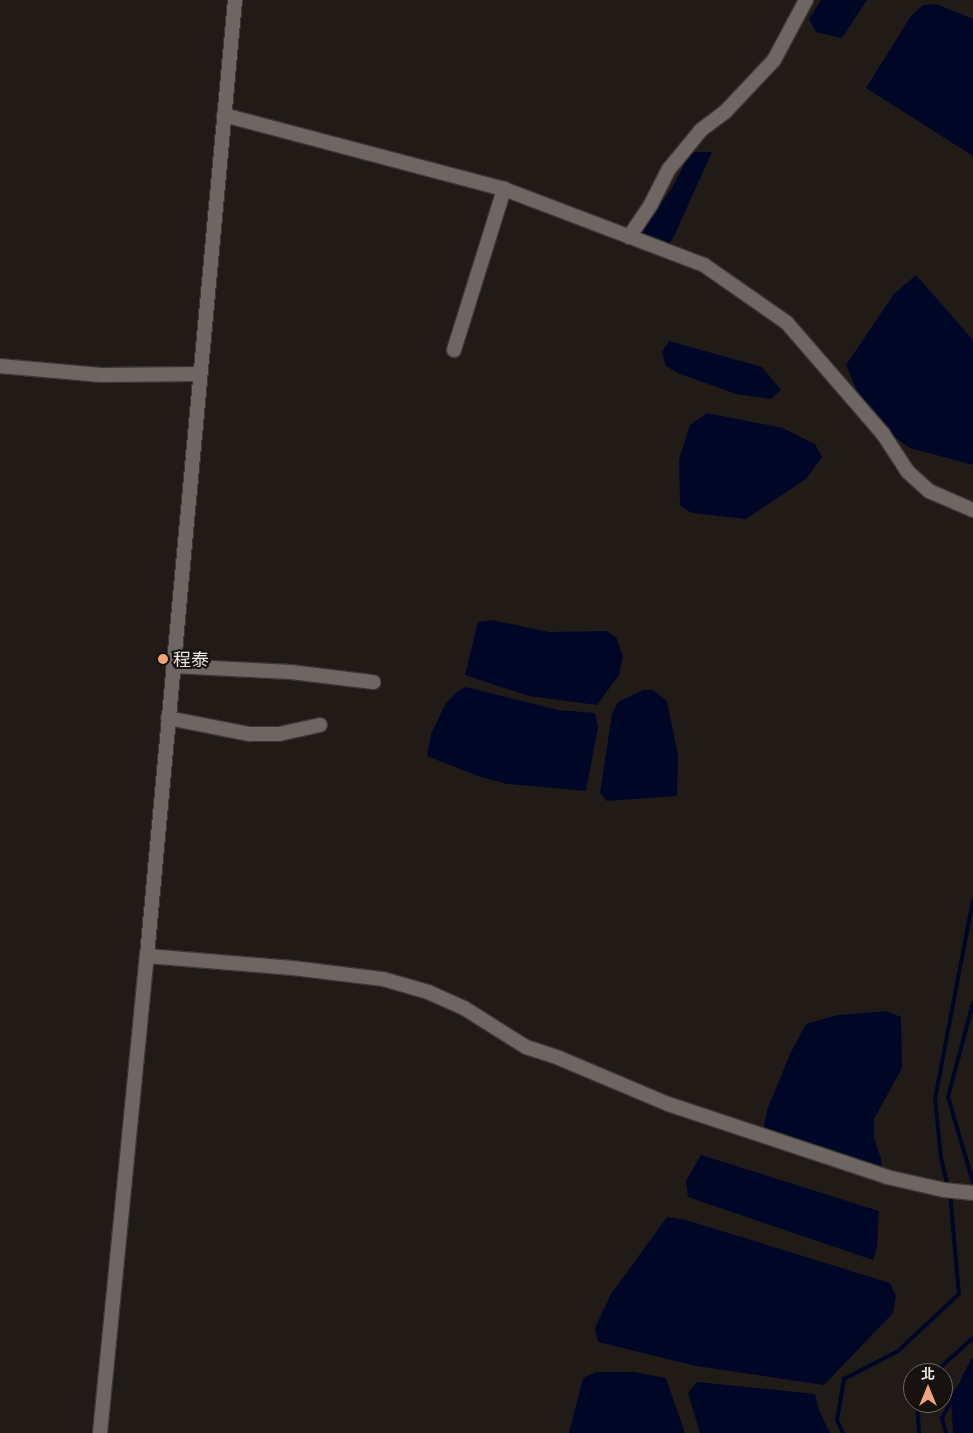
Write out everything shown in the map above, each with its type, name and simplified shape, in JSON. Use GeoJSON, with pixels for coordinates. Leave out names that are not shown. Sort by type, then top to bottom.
{"type":"FeatureCollection","features":[{"type":"Feature","properties":{"kind":"street"},"geometry":{"type":"LineString","coordinates":[[100,1433],[147,956],[199,374],[235,0]]}},
{"type":"Feature","properties":{"kind":"street"},"geometry":{"type":"LineString","coordinates":[[629,237],[651,204],[668,170],[701,130],[726,111],[774,60],[806,0]]}},
{"type":"Feature","properties":{"kind":"street"},"geometry":{"type":"LineString","coordinates":[[224,115],[504,190],[704,265],[787,323],[883,434],[908,472],[928,491],[973,510]]}},
{"type":"Feature","properties":{"kind":"street"},"geometry":{"type":"LineString","coordinates":[[454,350],[504,190]]}},
{"type":"Feature","properties":{"kind":"street"},"geometry":{"type":"LineString","coordinates":[[0,366],[101,375],[199,374]]}},
{"type":"Feature","properties":{"kind":"street"},"geometry":{"type":"LineString","coordinates":[[173,666],[291,672],[373,682]]}},
{"type":"Feature","properties":{"kind":"street"},"geometry":{"type":"LineString","coordinates":[[168,718],[249,734],[280,734],[320,725]]}},
{"type":"Feature","properties":{"kind":"street"},"geometry":{"type":"LineString","coordinates":[[147,956],[293,968],[383,979],[428,992],[464,1008],[526,1047],[559,1058],[668,1104],[887,1177],[944,1190],[973,1194]]}},
{"type":"Feature","properties":{"kind":"water"},"geometry":{"type":"Polygon","coordinates":[[[821,0],[867,0],[842,38],[816,32],[809,19],[821,0]]]}},
{"type":"Feature","properties":{"kind":"water"},"geometry":{"type":"Polygon","coordinates":[[[936,4],[973,19],[973,156],[866,88],[911,16],[923,5],[936,4]]]}},
{"type":"Feature","properties":{"kind":"water"},"geometry":{"type":"Polygon","coordinates":[[[691,152],[712,152],[675,234],[664,252],[645,247],[641,232],[672,188],[691,152]]]}},
{"type":"Feature","properties":{"kind":"water"},"geometry":{"type":"Polygon","coordinates":[[[916,275],[973,340],[973,465],[910,448],[869,419],[846,365],[894,294],[916,275]]]}},
{"type":"Feature","properties":{"kind":"water"},"geometry":{"type":"Polygon","coordinates":[[[669,341],[762,367],[781,390],[771,399],[736,394],[678,373],[666,366],[662,352],[669,341]]]}},
{"type":"Feature","properties":{"kind":"water"},"geometry":{"type":"Polygon","coordinates":[[[707,413],[783,428],[815,444],[822,457],[806,479],[746,519],[692,513],[680,506],[679,459],[690,425],[707,413]]]}},
{"type":"Feature","properties":{"kind":"water"},"geometry":{"type":"Polygon","coordinates":[[[492,620],[549,632],[606,631],[616,637],[623,656],[619,675],[597,705],[529,696],[465,675],[478,622],[492,620]]]}},
{"type":"Feature","properties":{"kind":"water"},"geometry":{"type":"Polygon","coordinates":[[[466,687],[558,710],[595,713],[598,727],[586,791],[507,784],[478,776],[427,756],[431,734],[446,703],[458,691],[466,687]]]}},
{"type":"Feature","properties":{"kind":"water"},"geometry":{"type":"Polygon","coordinates":[[[643,690],[653,690],[667,701],[678,755],[677,796],[607,801],[600,793],[612,714],[618,702],[643,690]]]}},
{"type":"Feature","properties":{"kind":"water"},"geometry":{"type":"Polygon","coordinates":[[[886,1011],[901,1017],[902,1068],[874,1119],[874,1137],[881,1159],[882,1178],[763,1131],[767,1110],[790,1054],[806,1024],[838,1015],[886,1011]]]}},
{"type":"Feature","properties":{"kind":"water"},"geometry":{"type":"Polygon","coordinates":[[[701,1155],[879,1211],[877,1247],[873,1260],[688,1197],[686,1181],[701,1155]]]}},
{"type":"Feature","properties":{"kind":"water"},"geometry":{"type":"Polygon","coordinates":[[[667,1217],[686,1220],[890,1283],[896,1296],[893,1313],[824,1385],[696,1366],[598,1342],[595,1328],[611,1294],[667,1217]]]}},
{"type":"Feature","properties":{"kind":"water"},"geometry":{"type":"Polygon","coordinates":[[[973,1366],[973,1433],[953,1433],[953,1391],[973,1366]]]}},
{"type":"Feature","properties":{"kind":"water"},"geometry":{"type":"Polygon","coordinates":[[[596,1372],[635,1372],[666,1378],[685,1433],[569,1433],[583,1378],[596,1372]]]}},
{"type":"Feature","properties":{"kind":"water"},"geometry":{"type":"Polygon","coordinates":[[[697,1382],[815,1394],[819,1410],[830,1433],[700,1433],[688,1393],[697,1382]]]}},
{"type":"Feature","properties":{"kind":"waterway"},"geometry":{"type":"LineString","coordinates":[[948,1188],[941,1158],[935,1099],[973,900]]}},
{"type":"Feature","properties":{"kind":"waterway"},"geometry":{"type":"LineString","coordinates":[[973,1003],[948,1097],[973,1182]]}},
{"type":"Feature","properties":{"kind":"waterway"},"geometry":{"type":"LineString","coordinates":[[843,1433],[837,1420],[844,1379],[898,1351],[959,1294],[950,1194]]}},
{"type":"Feature","properties":{"kind":"waterway"},"geometry":{"type":"LineString","coordinates":[[945,1363],[973,1338]]}},
{"type":"Feature","properties":{"kind":"waterway"},"geometry":{"type":"LineString","coordinates":[[962,1381],[973,1360]]}},
{"type":"Feature","properties":{"kind":"waterway"},"geometry":{"type":"LineString","coordinates":[[946,1433],[942,1418],[954,1396]]}},
{"type":"Feature","properties":{"kind":"waterway"},"geometry":{"type":"LineString","coordinates":[[918,1413],[919,1433]]}},
{"type":"Feature","properties":{"kind":"place","name":"程泰"},"geometry":{"type":"Point","coordinates":[163,659]}}]}
